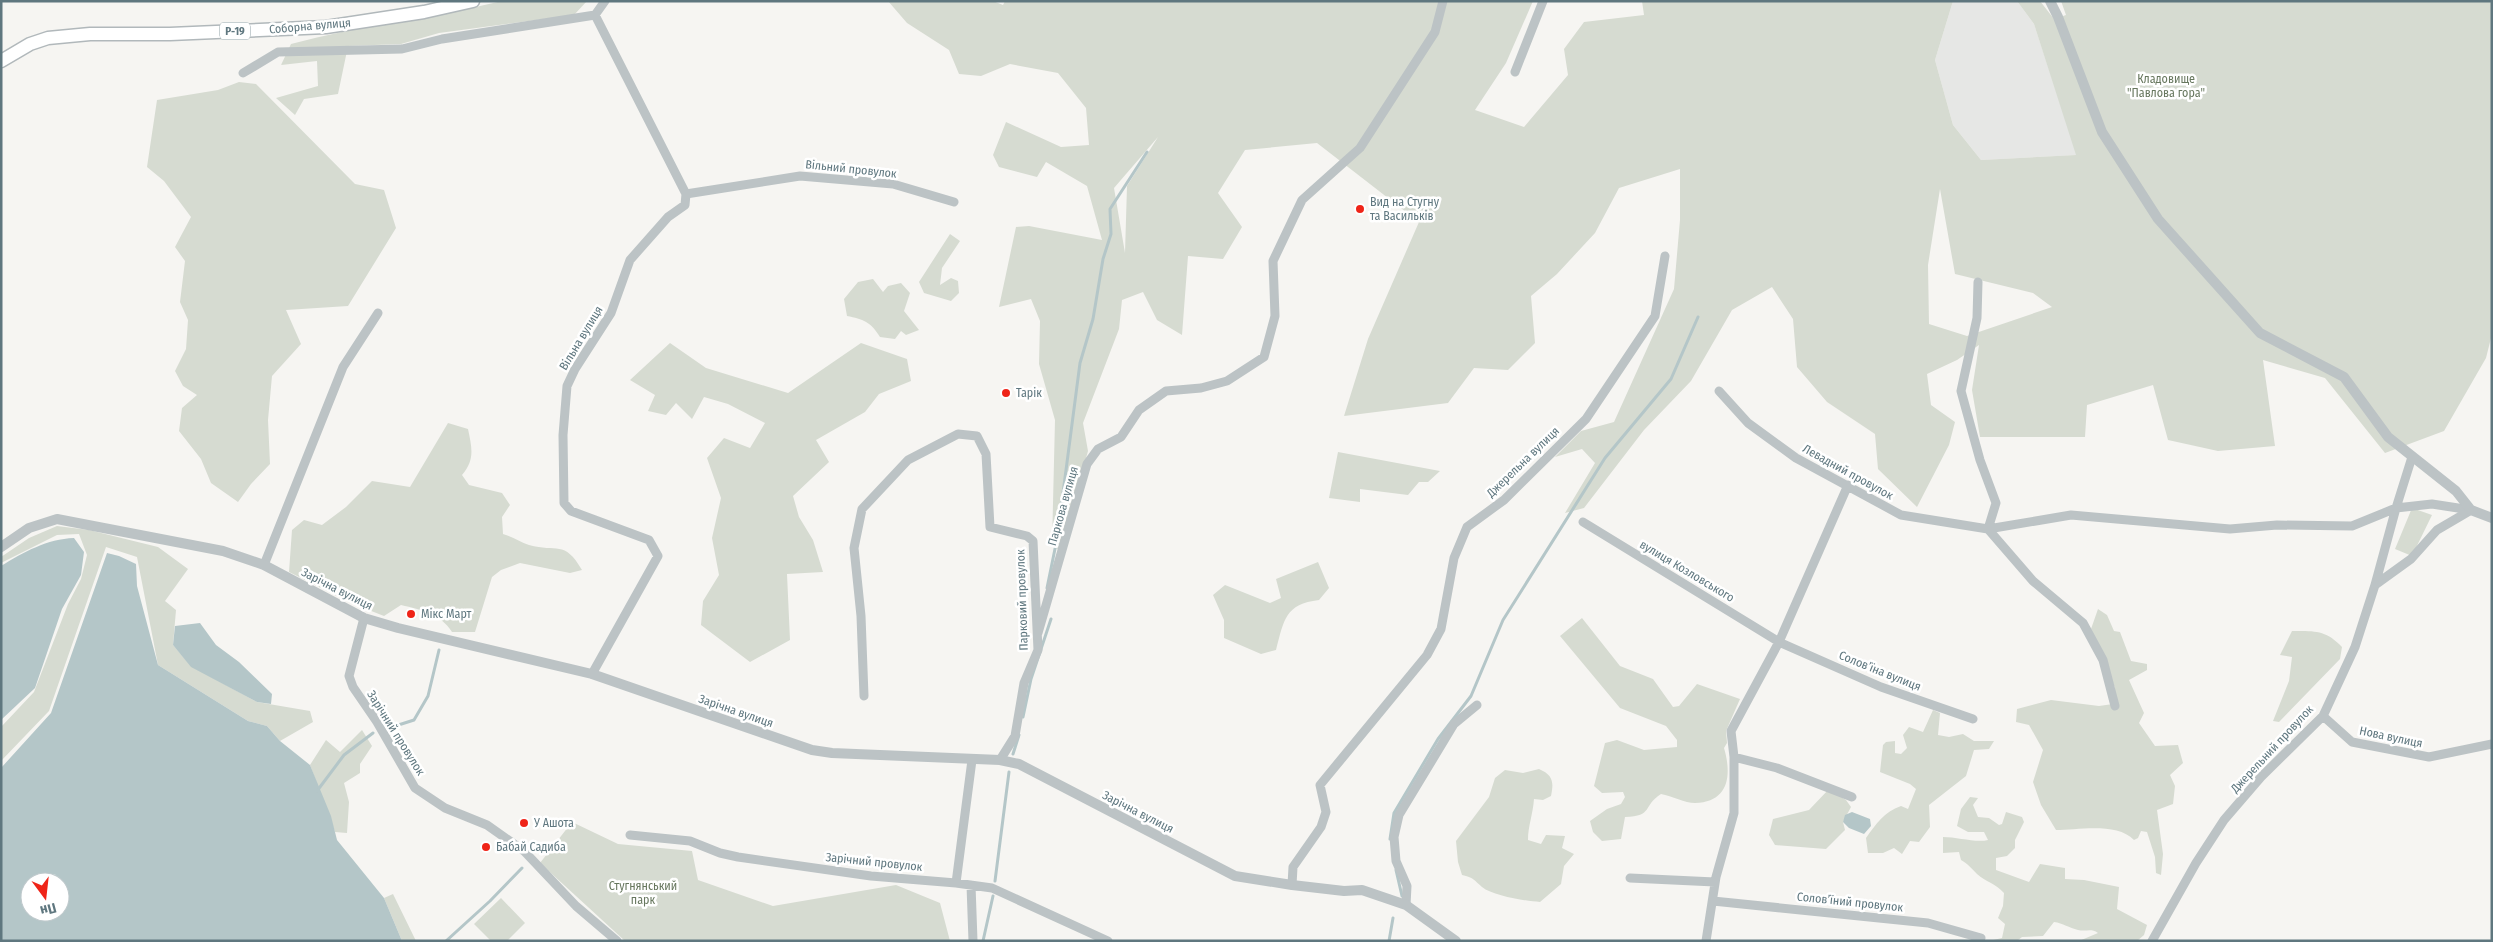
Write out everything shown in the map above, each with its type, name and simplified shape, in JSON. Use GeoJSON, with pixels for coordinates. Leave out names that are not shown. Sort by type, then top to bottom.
{"type":"FeatureCollection","features":[{"type":"Feature","properties":{"kind":"main road","name":"Соборна вулиця"},"geometry":{"type":"LineString","coordinates":[[1,61],[30,44],[48,38],[90,34],[170,34],[326,27],[424,12],[473,1]]}},
{"type":"Feature","properties":{"kind":"street"},"geometry":{"type":"LineString","coordinates":[[605,1],[595,15],[686,194]]}},
{"type":"Feature","properties":{"kind":"street","name":"Паркова вулиця"},"geometry":{"type":"LineString","coordinates":[[1038,634],[1088,464],[1098,449],[1122,437],[1139,410],[1166,391],[1201,388],[1227,381],[1264,357],[1275,316],[1273,261],[1302,200],[1324,178],[1360,148],[1435,32],[1443,1]]}},
{"type":"Feature","properties":{"kind":"street"},"geometry":{"type":"LineString","coordinates":[[1515,72],[1543,1]]}},
{"type":"Feature","properties":{"kind":"street"},"geometry":{"type":"LineString","coordinates":[[2050,1],[2058,17],[2102,132],[2158,219],[2260,333],[2344,377],[2388,437],[2456,491],[2471,510]]}},
{"type":"Feature","properties":{"kind":"street","name":"Соборна вулиця"},"geometry":{"type":"LineString","coordinates":[[244,73],[278,52],[402,49],[442,39],[595,15]]}},
{"type":"Feature","properties":{"kind":"street","name":"Вільний провулок"},"geometry":{"type":"LineString","coordinates":[[686,194],[800,176],[894,184],[954,202]]}},
{"type":"Feature","properties":{"kind":"street","name":"Вільна вулиця"},"geometry":{"type":"LineString","coordinates":[[592,674],[658,556],[649,540],[571,511],[564,503],[563,435],[568,386],[575,369],[611,313],[630,260],[668,217],[685,205],[686,194]]}},
{"type":"Feature","properties":{"kind":"street","name":"Джерельна вулиця"},"geometry":{"type":"LineString","coordinates":[[1292,885],[1293,867],[1321,827],[1326,812],[1320,785],[1427,654],[1441,629],[1454,558],[1467,527],[1504,500],[1586,419],[1655,316],[1665,256]]}},
{"type":"Feature","properties":{"kind":"street"},"geometry":{"type":"LineString","coordinates":[[1978,282],[1977,318],[1961,390],[1978,452],[1996,503],[1988,529],[2033,581],[2083,623],[2103,660],[2115,706]]}},
{"type":"Feature","properties":{"kind":"street"},"geometry":{"type":"LineString","coordinates":[[264,565],[343,367],[378,313]]}},
{"type":"Feature","properties":{"kind":"street","name":"Левадний провулок"},"geometry":{"type":"LineString","coordinates":[[1719,392],[1748,423],[1796,458],[1901,515],[1988,529],[2071,515],[2090,519],[2230,529],[2277,525],[2352,526],[2396,508]]}},
{"type":"Feature","properties":{"kind":"street","name":"Парковий провулок"},"geometry":{"type":"LineString","coordinates":[[864,696],[861,616],[854,548],[862,509],[908,460],[958,434],[977,436],[986,454],[988,518],[990,527],[1027,536],[1033,541],[1038,650],[1024,683],[1015,736],[1000,760]]}},
{"type":"Feature","properties":{"kind":"street"},"geometry":{"type":"LineString","coordinates":[[2412,457],[2396,508],[2432,504],[2471,510],[2492,518]]}},
{"type":"Feature","properties":{"kind":"street"},"geometry":{"type":"LineString","coordinates":[[1706,941],[1714,901],[1715,882],[1734,813],[1734,757],[1731,731],[1779,642],[1848,485]]}},
{"type":"Feature","properties":{"kind":"street","name":"Джерельний провулок"},"geometry":{"type":"LineString","coordinates":[[2152,941],[2196,863],[2224,820],[2261,777],[2323,716],[2355,647],[2375,585],[2396,508]]}},
{"type":"Feature","properties":{"kind":"street"},"geometry":{"type":"LineString","coordinates":[[2375,585],[2411,559],[2437,530],[2471,510]]}},
{"type":"Feature","properties":{"kind":"street","name":"Зарічна вулиця"},"geometry":{"type":"LineString","coordinates":[[1,547],[29,528],[57,519],[223,551],[264,565],[364,618],[398,628],[592,674],[812,750],[1000,760],[1019,764],[1234,876],[1344,891],[1362,890],[1406,905],[1456,941]]}},
{"type":"Feature","properties":{"kind":"street","name":"вулиця Козловського"},"geometry":{"type":"LineString","coordinates":[[1582,522],[1779,642]]}},
{"type":"Feature","properties":{"kind":"street","name":"Зарічний провулок"},"geometry":{"type":"LineString","coordinates":[[364,618],[349,676],[352,687],[377,722],[415,788],[445,808],[487,825],[524,852],[551,881],[617,941]]}},
{"type":"Feature","properties":{"kind":"street","name":"Соловʼїна вулиця"},"geometry":{"type":"LineString","coordinates":[[1779,642],[1880,688],[1973,718]]}},
{"type":"Feature","properties":{"kind":"street"},"geometry":{"type":"LineString","coordinates":[[1406,905],[1407,886],[1396,861],[1394,837],[1399,815],[1454,724],[1477,705]]}},
{"type":"Feature","properties":{"kind":"street","name":"Нова вулиця"},"geometry":{"type":"LineString","coordinates":[[2323,716],[2352,742],[2428,757],[2492,744]]}},
{"type":"Feature","properties":{"kind":"street"},"geometry":{"type":"LineString","coordinates":[[1734,757],[1777,768],[1852,797]]}},
{"type":"Feature","properties":{"kind":"street"},"geometry":{"type":"LineString","coordinates":[[956,883],[972,760]]}},
{"type":"Feature","properties":{"kind":"street","name":"Зарічний провулок"},"geometry":{"type":"LineString","coordinates":[[630,835],[690,841],[720,852],[766,861],[871,876],[992,888],[1108,941]]}},
{"type":"Feature","properties":{"kind":"street"},"geometry":{"type":"LineString","coordinates":[[1630,878],[1715,882]]}},
{"type":"Feature","properties":{"kind":"street"},"geometry":{"type":"LineString","coordinates":[[971,885],[974,941]]}},
{"type":"Feature","properties":{"kind":"street","name":"Соловʼїний провулок"},"geometry":{"type":"LineString","coordinates":[[1714,901],[1928,922],[1981,938]]}},
{"type":"Feature","properties":{"kind":"shaded area"},"geometry":{"type":"Polygon","coordinates":[[[1953,1],[2017,1],[2034,24],[2077,155],[1981,160],[1953,125],[1935,60],[1953,1]]]}},
{"type":"Feature","properties":{"kind":"shaded area"},"geometry":{"type":"Polygon","coordinates":[[[74,538],[84,552],[81,575],[62,609],[35,688],[1,720],[1,566],[27,551],[45,544],[74,538]]]}},
{"type":"Feature","properties":{"kind":"shaded area"},"geometry":{"type":"Polygon","coordinates":[[[107,553],[119,556],[136,564],[137,586],[158,665],[248,721],[267,726],[280,741],[310,765],[331,816],[337,840],[384,898],[402,941],[1,941],[1,768],[51,713],[107,553]]]}},
{"type":"Feature","properties":{"kind":"shaded area"},"geometry":{"type":"Polygon","coordinates":[[[200,623],[216,645],[239,662],[272,694],[271,704],[257,702],[191,667],[173,645],[175,626],[200,623]]]}},
{"type":"Feature","properties":{"kind":"shaded area"},"geometry":{"type":"Polygon","coordinates":[[[1852,812],[1870,819],[1871,826],[1864,834],[1849,828],[1843,822],[1845,815],[1852,812]]]}},
{"type":"Feature","properties":{"kind":"green space"},"geometry":{"type":"Polygon","coordinates":[[[502,1],[587,1],[574,15],[439,33],[401,44],[348,46],[338,94],[304,99],[295,115],[276,98],[318,86],[317,61],[281,65],[291,44],[317,37],[502,1]]]}},
{"type":"Feature","properties":{"kind":"green space","name":"Кладовище \"Павлова гора\""},"geometry":{"type":"Polygon","coordinates":[[[888,1],[993,1],[1003,5],[1005,1],[1533,1],[1506,63],[1475,110],[1524,127],[1568,75],[1564,49],[1584,22],[1644,15],[1642,1],[1953,1],[1935,60],[1953,125],[1981,160],[2076,155],[2034,24],[2017,1],[2040,1],[2054,19],[2066,15],[2061,1],[2492,1],[2492,334],[2486,358],[2444,431],[2385,453],[2325,378],[2263,360],[2275,446],[2218,451],[2168,440],[2153,385],[2087,405],[2085,437],[1980,437],[1972,390],[1979,345],[1957,360],[1927,374],[1931,405],[1955,422],[1949,445],[1917,507],[1878,469],[1875,434],[1827,402],[1797,367],[1793,319],[1772,287],[1732,310],[1691,381],[1644,430],[1584,508],[1565,513],[1595,463],[1582,449],[1555,457],[1581,431],[1614,422],[1674,289],[1680,220],[1680,169],[1619,188],[1595,233],[1557,274],[1531,296],[1535,343],[1508,370],[1474,368],[1448,403],[1344,416],[1368,339],[1419,222],[1317,143],[1245,150],[1218,193],[1242,227],[1223,259],[1188,256],[1182,335],[1157,320],[1143,292],[1122,300],[1119,329],[1083,423],[1088,451],[1060,551],[1052,545],[1055,420],[1039,364],[1040,321],[1031,299],[999,307],[1016,227],[1029,226],[1102,240],[1087,186],[1046,162],[1037,177],[999,167],[993,155],[1006,122],[1061,147],[1089,145],[1086,108],[1058,73],[1010,64],[981,76],[959,74],[949,50],[907,23],[888,1]],[[1158,137],[1114,188],[1125,253],[1127,186],[1158,137]],[[1940,189],[1928,265],[1929,324],[1967,336],[2052,307],[2033,293],[1955,274],[1940,189]]]}},
{"type":"Feature","properties":{"kind":"green space"},"geometry":{"type":"Polygon","coordinates":[[[239,82],[256,84],[355,184],[384,190],[396,228],[348,306],[286,310],[301,344],[272,376],[268,420],[270,464],[251,484],[238,502],[211,483],[201,459],[179,431],[182,408],[197,395],[183,386],[175,371],[186,349],[188,320],[180,302],[185,261],[175,247],[191,217],[164,181],[147,167],[157,100],[218,90],[239,82]]]}},
{"type":"Feature","properties":{"kind":"green space"},"geometry":{"type":"Polygon","coordinates":[[[950,234],[960,241],[942,268],[940,285],[951,278],[958,281],[959,293],[951,301],[924,293],[919,282],[950,234]]]}},
{"type":"Feature","properties":{"kind":"green space"},"geometry":{"type":"Polygon","coordinates":[[[873,279],[883,292],[888,286],[901,283],[910,293],[904,311],[919,330],[906,335],[901,331],[895,339],[880,337],[866,322],[847,316],[844,299],[858,282],[873,279]]]}},
{"type":"Feature","properties":{"kind":"green space"},"geometry":{"type":"Polygon","coordinates":[[[670,343],[706,368],[788,393],[861,343],[907,359],[911,381],[879,394],[865,412],[816,440],[829,462],[793,496],[799,517],[813,540],[823,572],[787,574],[790,640],[750,662],[701,625],[703,601],[719,575],[712,538],[721,498],[707,458],[724,438],[750,448],[765,423],[728,404],[704,397],[692,419],[676,403],[666,415],[648,411],[655,395],[630,380],[670,343]]]}},
{"type":"Feature","properties":{"kind":"green space"},"geometry":{"type":"Polygon","coordinates":[[[448,423],[468,429],[471,442],[471,459],[462,475],[469,485],[502,493],[510,505],[502,517],[503,534],[529,545],[565,551],[576,560],[582,570],[570,573],[520,563],[501,570],[492,577],[475,632],[452,632],[436,616],[401,605],[384,616],[351,603],[289,572],[292,530],[304,520],[322,525],[346,507],[372,481],[410,487],[448,423]]]}},
{"type":"Feature","properties":{"kind":"green space"},"geometry":{"type":"Polygon","coordinates":[[[1338,452],[1440,471],[1428,482],[1419,482],[1408,495],[1360,489],[1360,502],[1329,498],[1338,452]]]}},
{"type":"Feature","properties":{"kind":"green space"},"geometry":{"type":"Polygon","coordinates":[[[2412,508],[2432,515],[2412,556],[2395,549],[2412,508]]]}},
{"type":"Feature","properties":{"kind":"green space"},"geometry":{"type":"Polygon","coordinates":[[[57,526],[89,530],[158,547],[188,569],[165,601],[176,610],[173,645],[191,666],[257,702],[310,711],[313,722],[280,741],[267,726],[248,721],[158,665],[137,557],[106,547],[49,711],[1,761],[1,727],[34,692],[68,604],[81,579],[87,555],[79,534],[57,535],[1,563],[1,557],[29,538],[57,526]]]}},
{"type":"Feature","properties":{"kind":"green space"},"geometry":{"type":"Polygon","coordinates":[[[1318,562],[1329,588],[1319,600],[1299,605],[1288,615],[1281,630],[1276,650],[1261,654],[1224,638],[1224,620],[1213,595],[1225,585],[1270,603],[1281,598],[1276,579],[1318,562]]]}},
{"type":"Feature","properties":{"kind":"green space"},"geometry":{"type":"Polygon","coordinates":[[[2098,609],[2107,615],[2114,631],[2120,632],[2131,661],[2147,664],[2147,670],[2129,680],[2144,713],[2139,723],[2155,746],[2178,745],[2183,763],[2170,775],[2175,786],[2173,804],[2157,810],[2163,854],[2161,875],[2156,873],[2155,857],[2147,832],[2141,831],[2138,838],[2134,840],[2127,834],[2108,829],[2056,830],[2041,805],[2033,782],[2043,750],[2029,725],[2016,722],[2017,709],[2051,700],[2099,706],[2113,704],[2115,688],[2091,629],[2098,609]]]}},
{"type":"Feature","properties":{"kind":"green space"},"geometry":{"type":"Polygon","coordinates":[[[1582,618],[1620,666],[1653,679],[1673,707],[1679,706],[1697,684],[1740,699],[1726,731],[1727,743],[1724,748],[1728,768],[1725,785],[1721,792],[1715,798],[1695,803],[1661,794],[1640,815],[1625,817],[1621,839],[1602,841],[1593,832],[1590,821],[1607,809],[1621,804],[1625,797],[1623,792],[1602,793],[1594,786],[1605,743],[1617,740],[1644,750],[1677,747],[1677,740],[1666,726],[1620,708],[1560,636],[1582,618]]]}},
{"type":"Feature","properties":{"kind":"green space"},"geometry":{"type":"Polygon","coordinates":[[[2292,631],[2314,632],[2331,637],[2342,647],[2340,659],[2279,722],[2273,721],[2289,681],[2292,657],[2280,655],[2292,631]]]}},
{"type":"Feature","properties":{"kind":"green space"},"geometry":{"type":"Polygon","coordinates":[[[1933,710],[1940,713],[1938,735],[1949,737],[1963,734],[1974,741],[1994,741],[1989,749],[1974,750],[1966,776],[1929,805],[1930,827],[1919,842],[1910,841],[1902,854],[1894,848],[1883,853],[1868,853],[1866,838],[1873,828],[1885,815],[1895,809],[1901,806],[1908,809],[1916,789],[1910,784],[1880,772],[1883,745],[1886,742],[1895,741],[1895,753],[1901,754],[1907,748],[1903,735],[1909,727],[1923,732],[1933,710]]]}},
{"type":"Feature","properties":{"kind":"green space"},"geometry":{"type":"Polygon","coordinates":[[[362,730],[372,746],[360,764],[360,773],[344,783],[349,802],[347,833],[335,832],[310,765],[326,740],[340,752],[362,730]]]}},
{"type":"Feature","properties":{"kind":"green space"},"geometry":{"type":"Polygon","coordinates":[[[1539,769],[1550,776],[1552,791],[1551,796],[1543,800],[1534,799],[1528,840],[1541,844],[1546,835],[1565,836],[1562,848],[1574,854],[1564,866],[1561,884],[1540,902],[1494,893],[1482,887],[1475,880],[1462,875],[1458,862],[1456,841],[1489,797],[1495,778],[1505,770],[1523,773],[1539,769]]]}},
{"type":"Feature","properties":{"kind":"green space"},"geometry":{"type":"Polygon","coordinates":[[[1829,789],[1846,800],[1851,807],[1843,822],[1845,830],[1826,849],[1775,845],[1769,835],[1773,819],[1809,810],[1829,789]]]}},
{"type":"Feature","properties":{"kind":"green space"},"geometry":{"type":"Polygon","coordinates":[[[1970,797],[1978,798],[1973,805],[1978,817],[1989,818],[1999,825],[2002,824],[2006,812],[2022,817],[2024,822],[2015,840],[2015,848],[2007,856],[1996,858],[1996,870],[2029,882],[2040,864],[2065,868],[2065,879],[2084,880],[2119,887],[2117,909],[2147,925],[2144,935],[2137,941],[2079,941],[2098,933],[2078,930],[2054,922],[2043,936],[2022,937],[2017,941],[1989,941],[2002,938],[2005,924],[1998,918],[2003,906],[2004,893],[1980,877],[1961,860],[1959,852],[1943,853],[1943,837],[1978,841],[1988,840],[1984,832],[1968,832],[1957,826],[1961,809],[1970,797]]]}},
{"type":"Feature","properties":{"kind":"green space","name":"Стугнянський парк"},"geometry":{"type":"Polygon","coordinates":[[[572,822],[618,844],[692,851],[698,880],[773,906],[896,885],[940,903],[950,941],[625,941],[540,863],[572,822]]]}},
{"type":"Feature","properties":{"kind":"green space"},"geometry":{"type":"Polygon","coordinates":[[[393,894],[416,941],[402,941],[384,898],[393,894]]]}},
{"type":"Feature","properties":{"kind":"green space"},"geometry":{"type":"Polygon","coordinates":[[[501,898],[525,923],[507,941],[491,941],[474,924],[501,898]]]}},
{"type":"Feature","properties":{"kind":"waterway"},"geometry":{"type":"LineString","coordinates":[[1047,588],[1057,539],[1080,363],[1093,319],[1103,259],[1111,234],[1110,209],[1147,152]]}},
{"type":"Feature","properties":{"kind":"waterway"},"geometry":{"type":"LineString","coordinates":[[1390,839],[1394,813],[1438,739],[1471,696],[1503,620],[1605,458],[1671,379],[1698,317]]}},
{"type":"Feature","properties":{"kind":"waterway"},"geometry":{"type":"LineString","coordinates":[[1023,717],[1031,679],[1051,619]]}},
{"type":"Feature","properties":{"kind":"waterway"},"geometry":{"type":"LineString","coordinates":[[389,728],[414,720],[428,696],[439,650]]}},
{"type":"Feature","properties":{"kind":"waterway"},"geometry":{"type":"LineString","coordinates":[[317,791],[344,755],[373,733]]}},
{"type":"Feature","properties":{"kind":"waterway"},"geometry":{"type":"LineString","coordinates":[[1013,754],[1019,735]]}},
{"type":"Feature","properties":{"kind":"waterway"},"geometry":{"type":"LineString","coordinates":[[995,881],[1009,772]]}},
{"type":"Feature","properties":{"kind":"waterway"},"geometry":{"type":"LineString","coordinates":[[446,941],[490,901],[522,868]]}},
{"type":"Feature","properties":{"kind":"waterway"},"geometry":{"type":"LineString","coordinates":[[1396,870],[1402,896]]}},
{"type":"Feature","properties":{"kind":"waterway"},"geometry":{"type":"LineString","coordinates":[[983,941],[993,896]]}},
{"type":"Feature","properties":{"kind":"waterway"},"geometry":{"type":"LineString","coordinates":[[1389,941],[1393,918]]}},
{"type":"Feature","properties":{"kind":"place","name":"Вид на Стугну та Васильків"},"geometry":{"type":"Point","coordinates":[1360,209]}},
{"type":"Feature","properties":{"kind":"place","name":"Тарік"},"geometry":{"type":"Point","coordinates":[1006,393]}},
{"type":"Feature","properties":{"kind":"place","name":"Мікс Март"},"geometry":{"type":"Point","coordinates":[411,614]}},
{"type":"Feature","properties":{"kind":"place","name":"У Ашота"},"geometry":{"type":"Point","coordinates":[524,823]}},
{"type":"Feature","properties":{"kind":"place","name":"Бабай Садиба"},"geometry":{"type":"Point","coordinates":[486,847]}}]}
